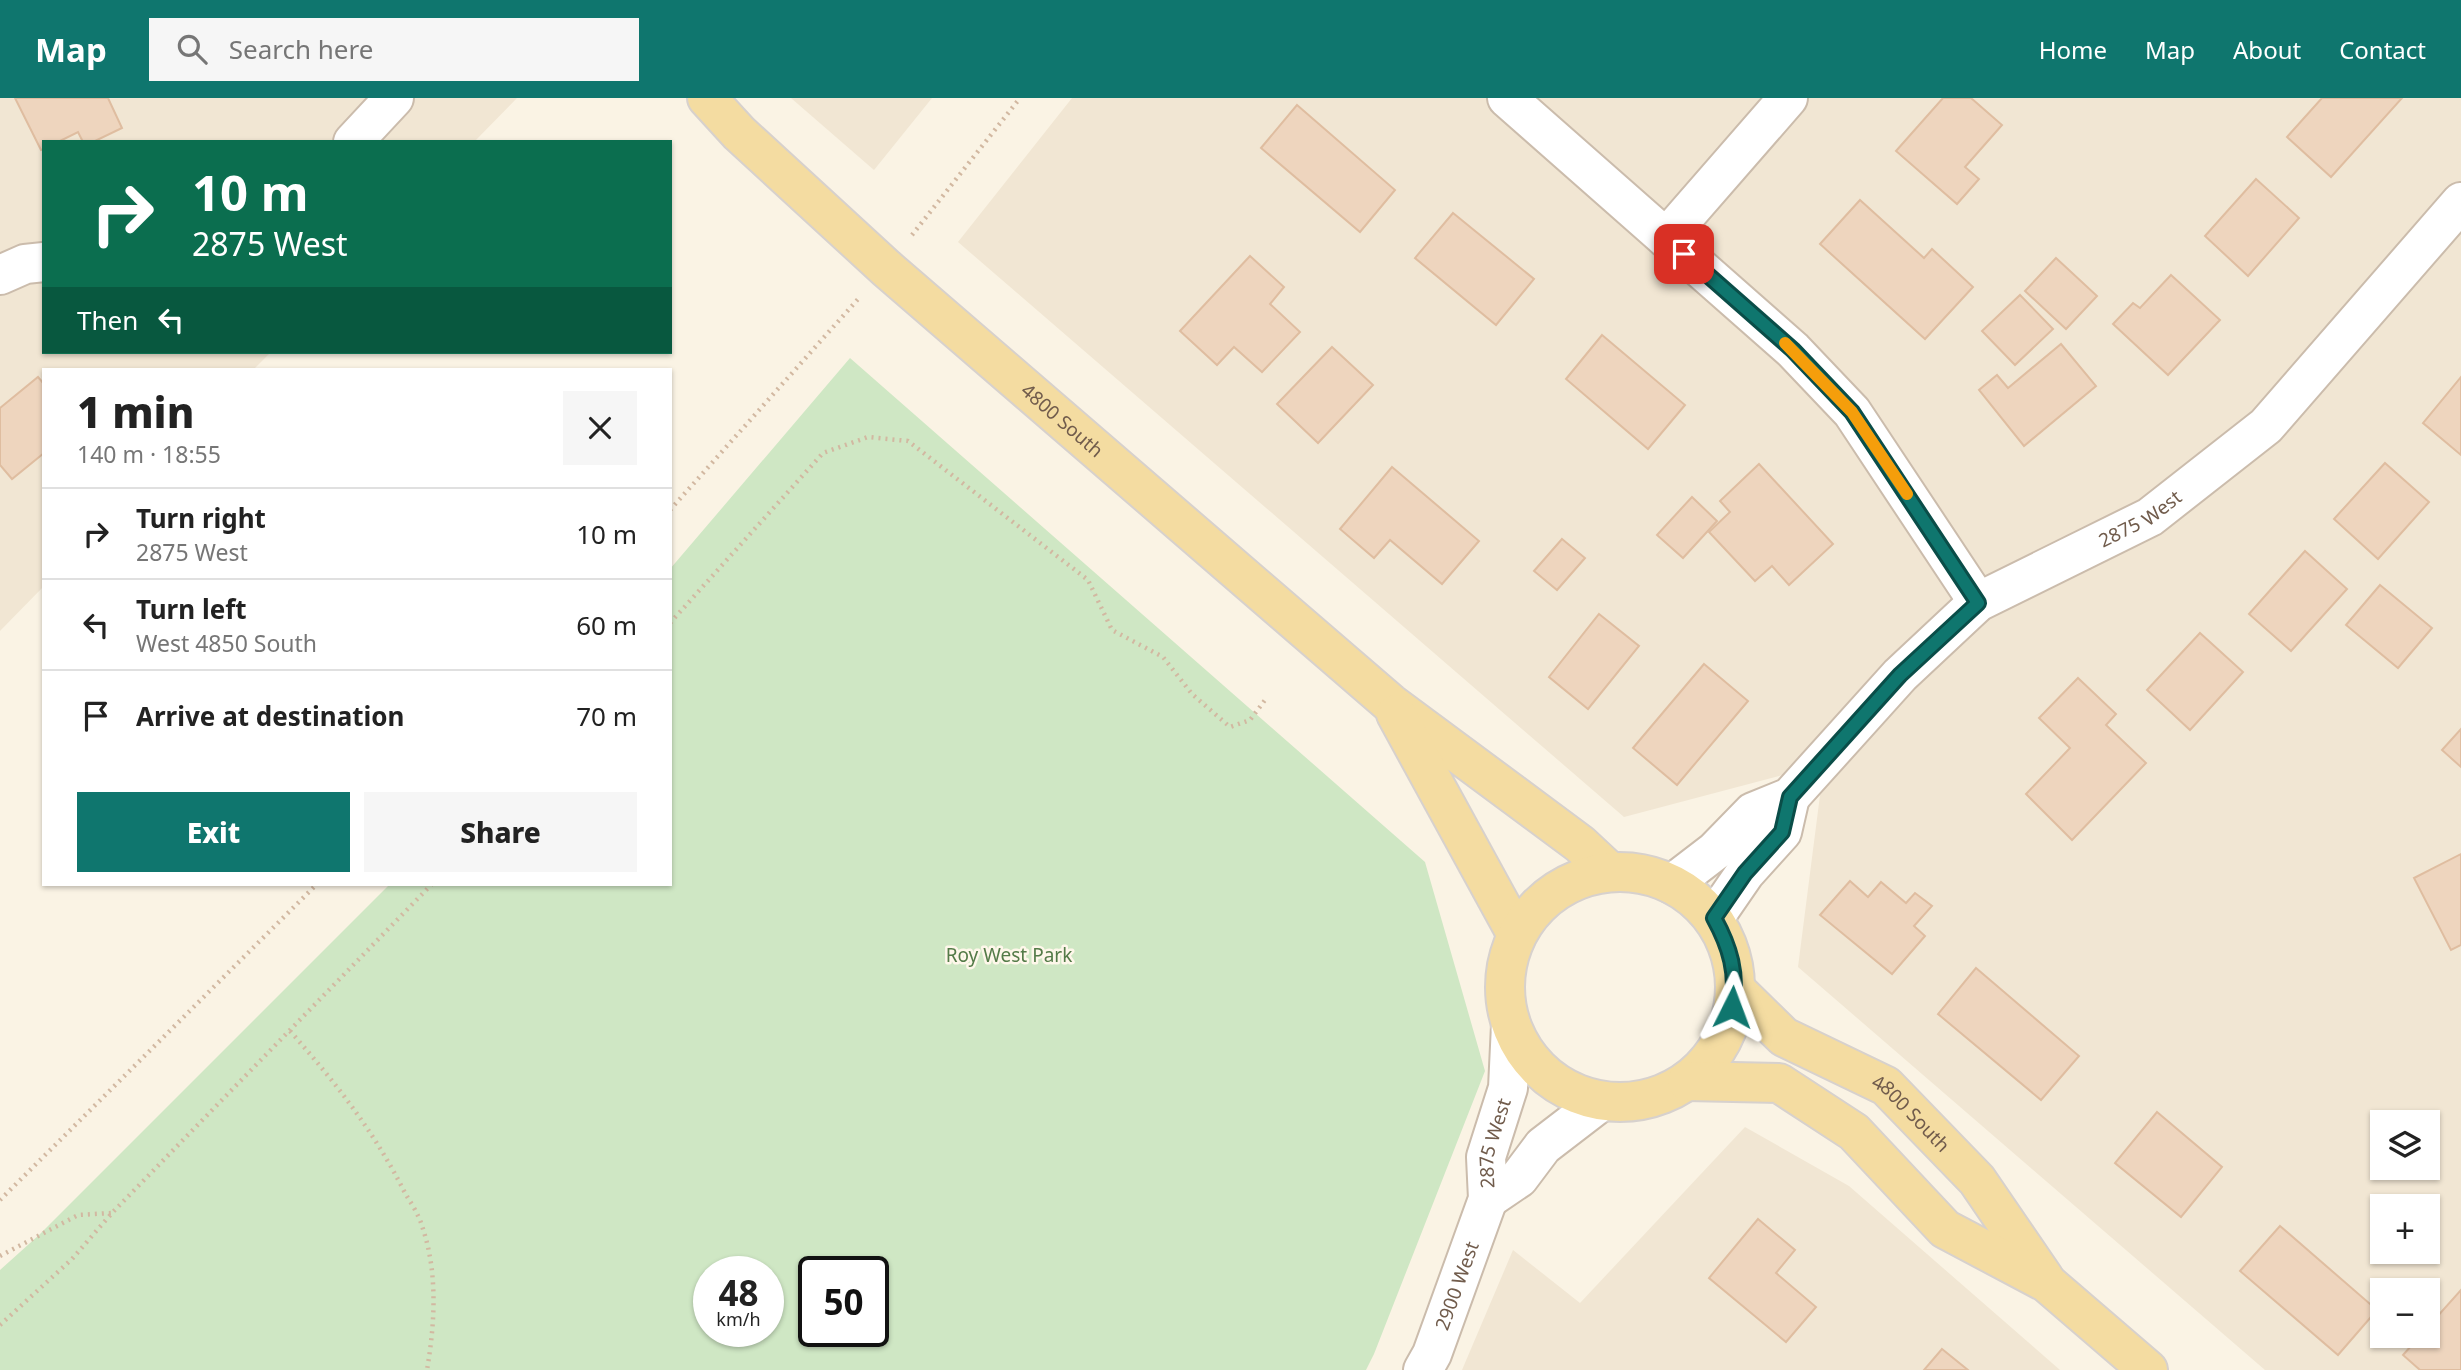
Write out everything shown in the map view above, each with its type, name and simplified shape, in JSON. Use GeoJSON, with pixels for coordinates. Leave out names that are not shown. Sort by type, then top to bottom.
{"type":"FeatureCollection","features":[{"type":"Feature","properties":{"kind":"main road","name":"4800 South"},"geometry":{"type":"LineString","coordinates":[[690,98],[739,133]]}},
{"type":"Feature","properties":{"kind":"main road","name":"4800 South"},"geometry":{"type":"LineString","coordinates":[[707,98],[739,133],[886,268],[1390,703],[1580,844],[1610,872]]}},
{"type":"Feature","properties":{"kind":"main road","name":"4800 South"},"geometry":{"type":"LineString","coordinates":[[1390,703],[1517,935]]}},
{"type":"Feature","properties":{"kind":"main road"},"geometry":{"type":"LineString","coordinates":[[1610,872],[1642,873],[1672,884],[1693,898],[1714,918],[1725,939],[1733,964],[1736,990],[1729,1025],[1713,1056],[1687,1081],[1658,1096],[1625,1103],[1599,1103],[1557,1083],[1530,1058],[1511,1025],[1505,995],[1507,964],[1517,935],[1540,904],[1572,881],[1610,872]]}},
{"type":"Feature","properties":{"kind":"main road","name":"4800 South"},"geometry":{"type":"LineString","coordinates":[[1736,990],[1784,1037],[1886,1086],[1977,1180],[2047,1283]]}},
{"type":"Feature","properties":{"kind":"main road","name":"4800 South"},"geometry":{"type":"LineString","coordinates":[[1687,1081],[1779,1083],[1854,1132],[1945,1229],[2047,1283],[2148,1370]]}},
{"type":"Feature","properties":{"kind":"street"},"geometry":{"type":"LineString","coordinates":[[355,140],[394,98]]}},
{"type":"Feature","properties":{"kind":"street"},"geometry":{"type":"LineString","coordinates":[[699,98],[739,133]]}},
{"type":"Feature","properties":{"kind":"street"},"geometry":{"type":"LineString","coordinates":[[1507,98],[1793,350],[1852,412],[1978,603]]}},
{"type":"Feature","properties":{"kind":"street"},"geometry":{"type":"LineString","coordinates":[[1666,238],[1788,98]]}},
{"type":"Feature","properties":{"kind":"street","name":"2875 West"},"geometry":{"type":"LineString","coordinates":[[1672,884],[1715,851],[1753,812],[1790,797],[1900,675],[1978,603],[2150,517],[2266,426],[2461,202]]}},
{"type":"Feature","properties":{"kind":"street"},"geometry":{"type":"LineString","coordinates":[[0,275],[25,264],[42,262]]}},
{"type":"Feature","properties":{"kind":"street","name":"2875 West"},"geometry":{"type":"LineString","coordinates":[[1714,918],[1745,873],[1782,832],[1790,797]]}},
{"type":"Feature","properties":{"kind":"street","name":"2875 West"},"geometry":{"type":"LineString","coordinates":[[1488,1199],[1486,1157],[1508,1088],[1511,1025]]}},
{"type":"Feature","properties":{"kind":"street","name":"2875 West"},"geometry":{"type":"LineString","coordinates":[[1488,1199],[1519,1178],[1543,1146],[1599,1103]]}},
{"type":"Feature","properties":{"kind":"street","name":"2900 West"},"geometry":{"type":"LineString","coordinates":[[1423,1370],[1432,1354],[1488,1199]]}},
{"type":"Feature","properties":{"kind":"path"},"geometry":{"type":"LineString","coordinates":[[920,224],[1020,98]]}},
{"type":"Feature","properties":{"kind":"path"},"geometry":{"type":"LineString","coordinates":[[672,507],[838,322]]}},
{"type":"Feature","properties":{"kind":"path"},"geometry":{"type":"LineString","coordinates":[[672,621],[823,453],[868,437],[908,441],[1088,580],[1112,630],[1163,657],[1192,694],[1230,727],[1250,720],[1265,700]]}},
{"type":"Feature","properties":{"kind":"path"},"geometry":{"type":"LineString","coordinates":[[0,1199],[315,886]]}},
{"type":"Feature","properties":{"kind":"path"},"geometry":{"type":"LineString","coordinates":[[0,1325],[72,1259],[112,1213],[430,886]]}},
{"type":"Feature","properties":{"kind":"path"},"geometry":{"type":"LineString","coordinates":[[290,1031],[337,1084],[388,1159],[422,1226],[433,1284],[434,1333],[427,1370]]}},
{"type":"Feature","properties":{"kind":"path"},"geometry":{"type":"LineString","coordinates":[[0,1256],[78,1215],[112,1213]]}},
{"type":"Feature","properties":{"kind":"shaded area"},"geometry":{"type":"Polygon","coordinates":[[[0,98],[517,98],[476,140],[42,140],[42,354],[269,354],[255,368],[42,368],[42,588],[0,631],[0,98]]]}},
{"type":"Feature","properties":{"kind":"shaded area"},"geometry":{"type":"Polygon","coordinates":[[[791,98],[932,98],[874,170],[791,98]]]}},
{"type":"Feature","properties":{"kind":"shaded area"},"geometry":{"type":"Polygon","coordinates":[[[1072,98],[2461,98],[2461,1370],[2265,1370],[1798,967],[1824,764],[1624,817],[958,242],[1072,98]]]}},
{"type":"Feature","properties":{"kind":"shaded area"},"geometry":{"type":"Polygon","coordinates":[[[1745,1127],[1849,1186],[2060,1370],[1462,1370],[1513,1250],[1580,1303],[1745,1127]]]}},
{"type":"Feature","properties":{"kind":"green space","name":"Roy West Park"},"geometry":{"type":"Polygon","coordinates":[[[850,358],[1425,862],[1485,1071],[1366,1370],[0,1370],[0,1270],[39,1235],[388,886],[672,886],[672,567],[850,358]]]}},
{"type":"Feature","properties":{"kind":"building"},"geometry":{"type":"Polygon","coordinates":[[[15,98],[108,98],[122,128],[97,140],[82,140],[78,132],[62,140],[42,140],[41,150],[15,98]]]}},
{"type":"Feature","properties":{"kind":"building"},"geometry":{"type":"Polygon","coordinates":[[[1943,98],[1971,98],[2002,125],[1965,167],[1979,179],[1957,204],[1896,151],[1943,98]]]}},
{"type":"Feature","properties":{"kind":"building"},"geometry":{"type":"Polygon","coordinates":[[[2322,98],[2402,98],[2331,177],[2287,137],[2322,98]]]}},
{"type":"Feature","properties":{"kind":"building"},"geometry":{"type":"Polygon","coordinates":[[[1297,105],[1395,190],[1360,232],[1261,148],[1297,105]]]}},
{"type":"Feature","properties":{"kind":"building"},"geometry":{"type":"Polygon","coordinates":[[[2256,179],[2299,218],[2248,276],[2205,236],[2256,179]]]}},
{"type":"Feature","properties":{"kind":"building"},"geometry":{"type":"Polygon","coordinates":[[[1860,200],[1924,258],[1932,249],[1973,287],[1925,339],[1820,244],[1860,200]]]}},
{"type":"Feature","properties":{"kind":"building"},"geometry":{"type":"Polygon","coordinates":[[[1453,213],[1534,279],[1496,325],[1415,258],[1453,213]]]}},
{"type":"Feature","properties":{"kind":"building"},"geometry":{"type":"Polygon","coordinates":[[[1250,256],[1284,287],[1270,304],[1300,332],[1262,372],[1234,347],[1217,365],[1180,331],[1250,256]]]}},
{"type":"Feature","properties":{"kind":"building"},"geometry":{"type":"Polygon","coordinates":[[[2056,258],[2097,296],[2066,329],[2025,291],[2056,258]]]}},
{"type":"Feature","properties":{"kind":"building"},"geometry":{"type":"Polygon","coordinates":[[[2171,275],[2220,320],[2168,375],[2113,324],[2133,303],[2140,308],[2171,275]]]}},
{"type":"Feature","properties":{"kind":"building"},"geometry":{"type":"Polygon","coordinates":[[[2020,295],[2053,329],[2015,365],[1982,331],[2020,295]]]}},
{"type":"Feature","properties":{"kind":"building"},"geometry":{"type":"Polygon","coordinates":[[[1602,335],[1685,405],[1648,449],[1566,379],[1602,335]]]}},
{"type":"Feature","properties":{"kind":"building"},"geometry":{"type":"Polygon","coordinates":[[[2061,344],[2096,386],[2024,446],[1979,390],[1997,375],[2008,388],[2061,344]]]}},
{"type":"Feature","properties":{"kind":"building"},"geometry":{"type":"Polygon","coordinates":[[[1332,347],[1373,385],[1318,443],[1277,404],[1332,347]]]}},
{"type":"Feature","properties":{"kind":"building"},"geometry":{"type":"Polygon","coordinates":[[[38,377],[42,382],[42,455],[12,479],[0,465],[0,408],[38,377]]]}},
{"type":"Feature","properties":{"kind":"building"},"geometry":{"type":"Polygon","coordinates":[[[2461,377],[2461,455],[2423,423],[2461,377]]]}},
{"type":"Feature","properties":{"kind":"building"},"geometry":{"type":"Polygon","coordinates":[[[2385,463],[2429,502],[2378,559],[2334,519],[2385,463]]]}},
{"type":"Feature","properties":{"kind":"building"},"geometry":{"type":"Polygon","coordinates":[[[1759,464],[1833,544],[1789,585],[1772,566],[1755,581],[1709,532],[1730,512],[1720,501],[1759,464]]]}},
{"type":"Feature","properties":{"kind":"building"},"geometry":{"type":"Polygon","coordinates":[[[1392,467],[1479,541],[1442,584],[1390,540],[1374,558],[1340,529],[1392,467]]]}},
{"type":"Feature","properties":{"kind":"building"},"geometry":{"type":"Polygon","coordinates":[[[1692,497],[1717,521],[1683,558],[1657,535],[1692,497]]]}},
{"type":"Feature","properties":{"kind":"building"},"geometry":{"type":"Polygon","coordinates":[[[1562,539],[1585,558],[1557,590],[1534,571],[1562,539]]]}},
{"type":"Feature","properties":{"kind":"building"},"geometry":{"type":"Polygon","coordinates":[[[2305,551],[2347,589],[2291,651],[2249,614],[2305,551]]]}},
{"type":"Feature","properties":{"kind":"building"},"geometry":{"type":"Polygon","coordinates":[[[2380,585],[2432,628],[2398,668],[2346,625],[2380,585]]]}},
{"type":"Feature","properties":{"kind":"building"},"geometry":{"type":"Polygon","coordinates":[[[1599,614],[1639,646],[1588,709],[1549,677],[1599,614]]]}},
{"type":"Feature","properties":{"kind":"building"},"geometry":{"type":"Polygon","coordinates":[[[2200,633],[2243,672],[2190,730],[2147,690],[2200,633]]]}},
{"type":"Feature","properties":{"kind":"building"},"geometry":{"type":"Polygon","coordinates":[[[1704,664],[1748,701],[1677,785],[1633,748],[1704,664]]]}},
{"type":"Feature","properties":{"kind":"building"},"geometry":{"type":"Polygon","coordinates":[[[2078,678],[2116,714],[2106,725],[2146,763],[2072,840],[2026,794],[2070,748],[2039,718],[2078,678]]]}},
{"type":"Feature","properties":{"kind":"building"},"geometry":{"type":"Polygon","coordinates":[[[2461,729],[2461,767],[2442,750],[2461,729]]]}},
{"type":"Feature","properties":{"kind":"building"},"geometry":{"type":"Polygon","coordinates":[[[2461,854],[2461,945],[2451,950],[2414,878],[2461,854]]]}},
{"type":"Feature","properties":{"kind":"building"},"geometry":{"type":"Polygon","coordinates":[[[1850,881],[1868,897],[1881,882],[1906,903],[1915,893],[1932,906],[1914,926],[1925,936],[1892,974],[1820,915],[1850,881]]]}},
{"type":"Feature","properties":{"kind":"building"},"geometry":{"type":"Polygon","coordinates":[[[1976,968],[2079,1056],[2041,1100],[1938,1014],[1976,968]]]}},
{"type":"Feature","properties":{"kind":"building"},"geometry":{"type":"Polygon","coordinates":[[[2157,1112],[2222,1167],[2181,1217],[2115,1163],[2157,1112]]]}},
{"type":"Feature","properties":{"kind":"building"},"geometry":{"type":"Polygon","coordinates":[[[1758,1219],[1795,1250],[1776,1273],[1816,1307],[1786,1342],[1709,1278],[1758,1219]]]}},
{"type":"Feature","properties":{"kind":"building"},"geometry":{"type":"Polygon","coordinates":[[[2280,1226],[2370,1304],[2370,1318],[2338,1355],[2240,1271],[2280,1226]]]}},
{"type":"Feature","properties":{"kind":"building"},"geometry":{"type":"Polygon","coordinates":[[[2461,1290],[2461,1370],[2420,1370],[2403,1355],[2409,1348],[2440,1348],[2440,1313],[2461,1290]]]}},
{"type":"Feature","properties":{"kind":"building"},"geometry":{"type":"Polygon","coordinates":[[[1942,1349],[1968,1370],[1924,1370],[1942,1349]]]}},
{"type":"Feature","properties":{"kind":"slow traffic"},"geometry":{"type":"LineString","coordinates":[[1785,343],[1852,412],[1907,494]]}},
{"type":"Feature","properties":{"kind":"route"},"geometry":{"type":"LineString","coordinates":[[1684,254],[1793,350],[1852,412],[1978,603],[1900,675],[1790,797],[1782,832],[1745,873],[1714,918],[1725,939],[1733,964],[1736,990],[1732,1007]]}}]}
